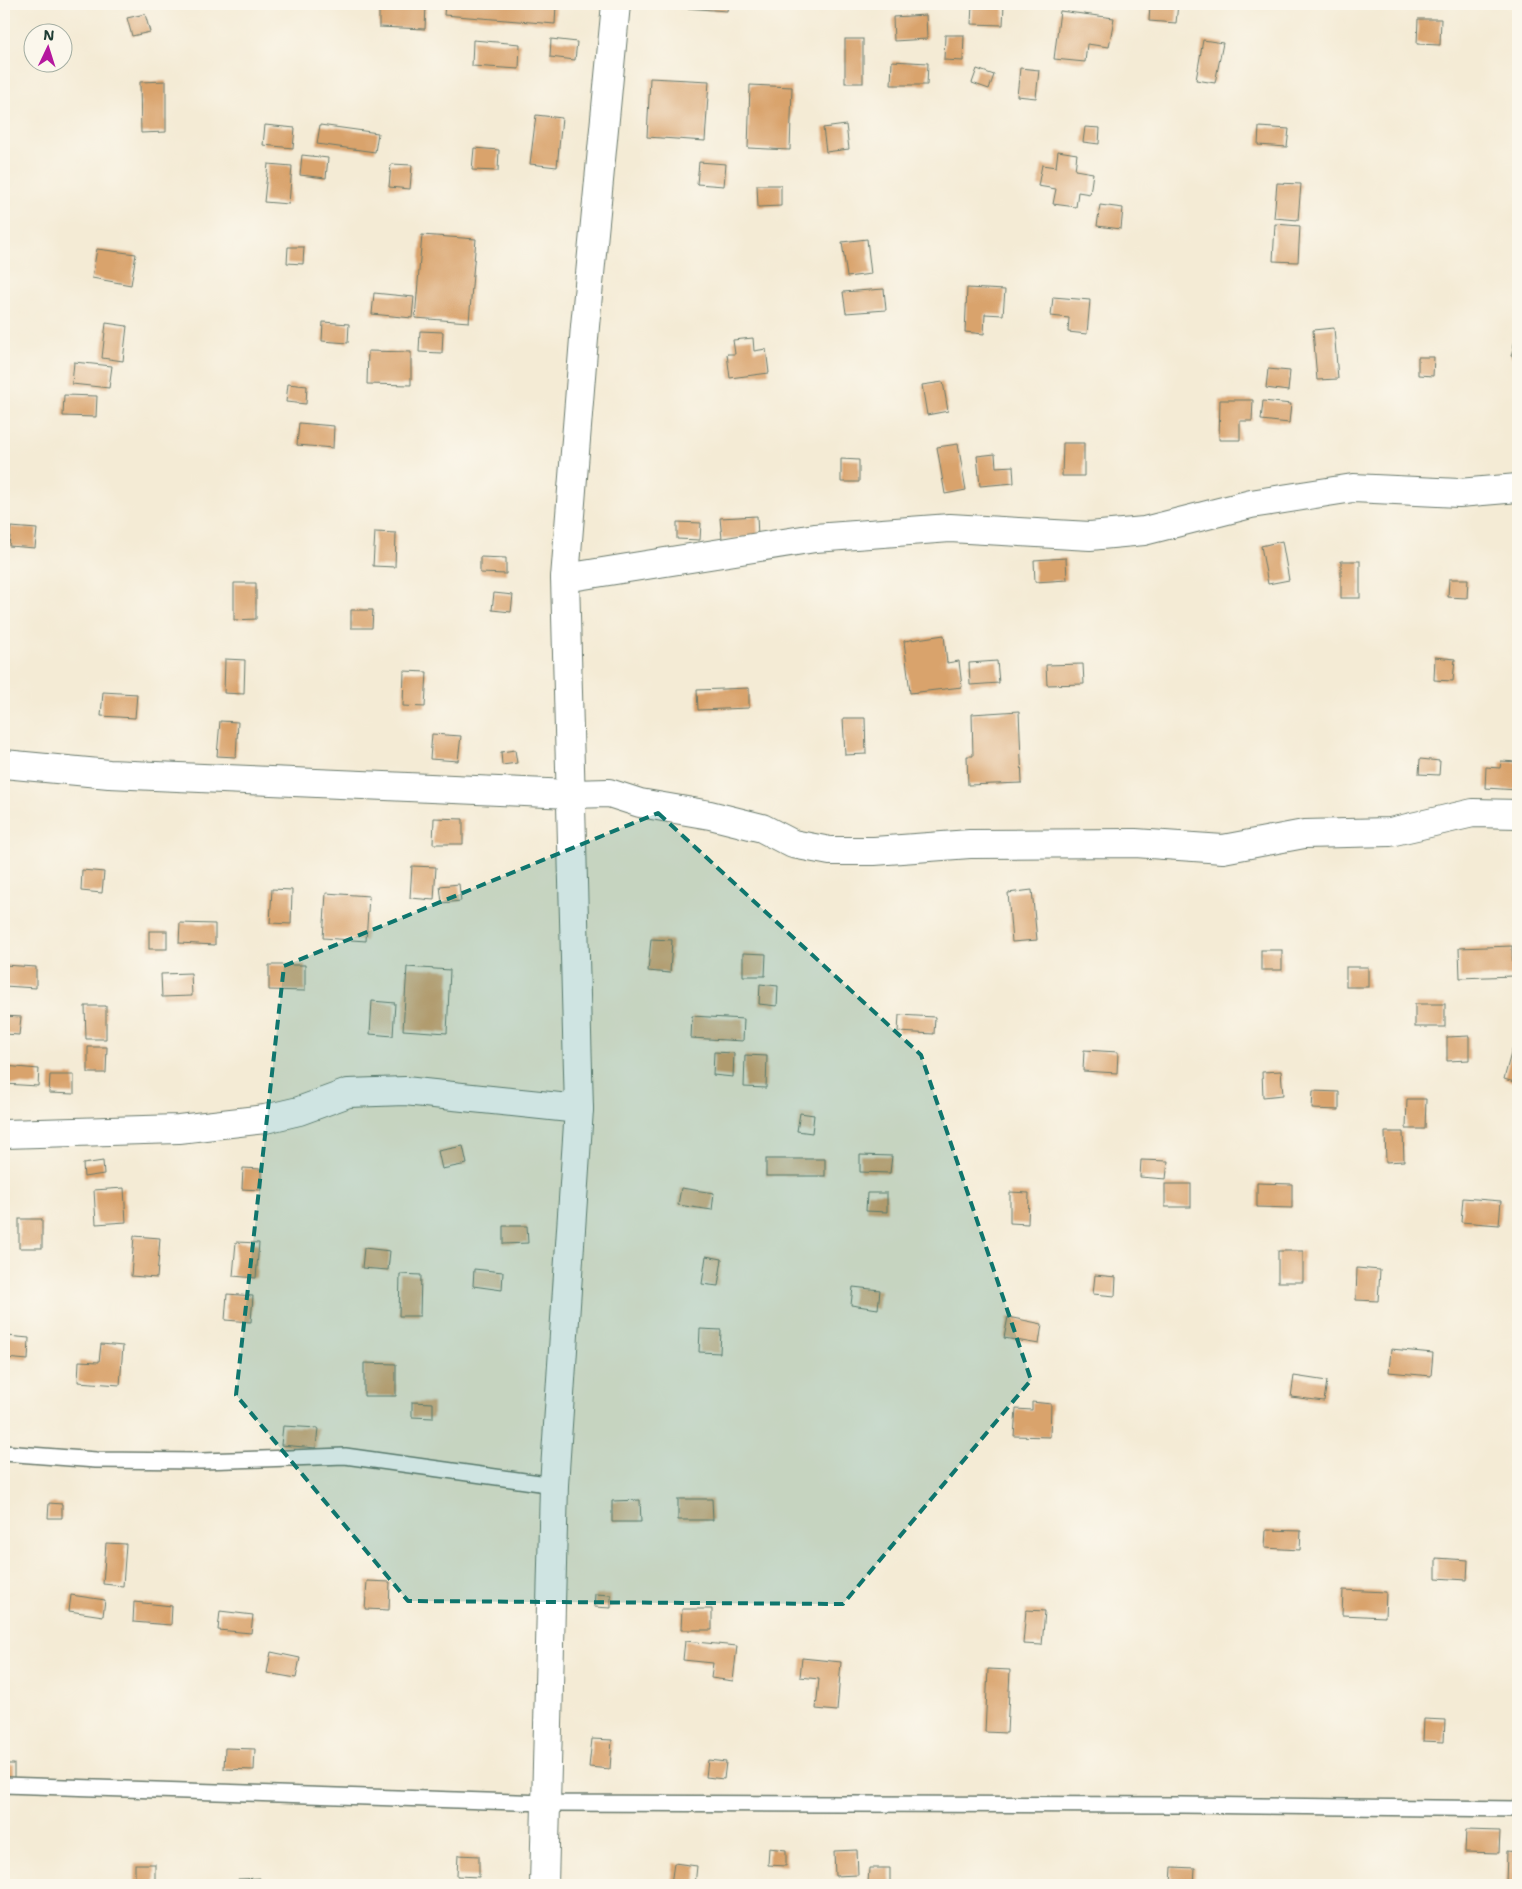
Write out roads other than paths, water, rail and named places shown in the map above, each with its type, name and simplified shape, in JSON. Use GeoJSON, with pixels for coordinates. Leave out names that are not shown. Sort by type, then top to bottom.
{"type":"FeatureCollection","features":[{"type":"Feature","properties":{"kind":"street"},"geometry":{"type":"LineString","coordinates":[[544,1885],[554,1485],[579,1109],[565,578],[585,326],[616,4]]}},
{"type":"Feature","properties":{"kind":"street"},"geometry":{"type":"LineString","coordinates":[[565,578],[815,538],[950,528],[1090,536],[1144,531],[1251,504],[1353,488],[1459,493],[1518,488]]}},
{"type":"Feature","properties":{"kind":"street"},"geometry":{"type":"LineString","coordinates":[[4,764],[109,774],[570,794],[609,793],[640,803],[710,815],[762,828],[793,844],[830,851],[874,851],[970,844],[1135,843],[1223,849],[1304,834],[1390,832],[1473,813],[1518,814]]}},
{"type":"Feature","properties":{"kind":"street"},"geometry":{"type":"LineString","coordinates":[[4,1134],[179,1129],[265,1119],[299,1111],[348,1093],[405,1091],[579,1109]]}},
{"type":"Feature","properties":{"kind":"lane"},"geometry":{"type":"LineString","coordinates":[[4,1453],[96,1460],[202,1461],[345,1456],[554,1485]]}},
{"type":"Feature","properties":{"kind":"lane"},"geometry":{"type":"LineString","coordinates":[[4,1785],[545,1803],[1182,1804],[1518,1809]]}}]}
